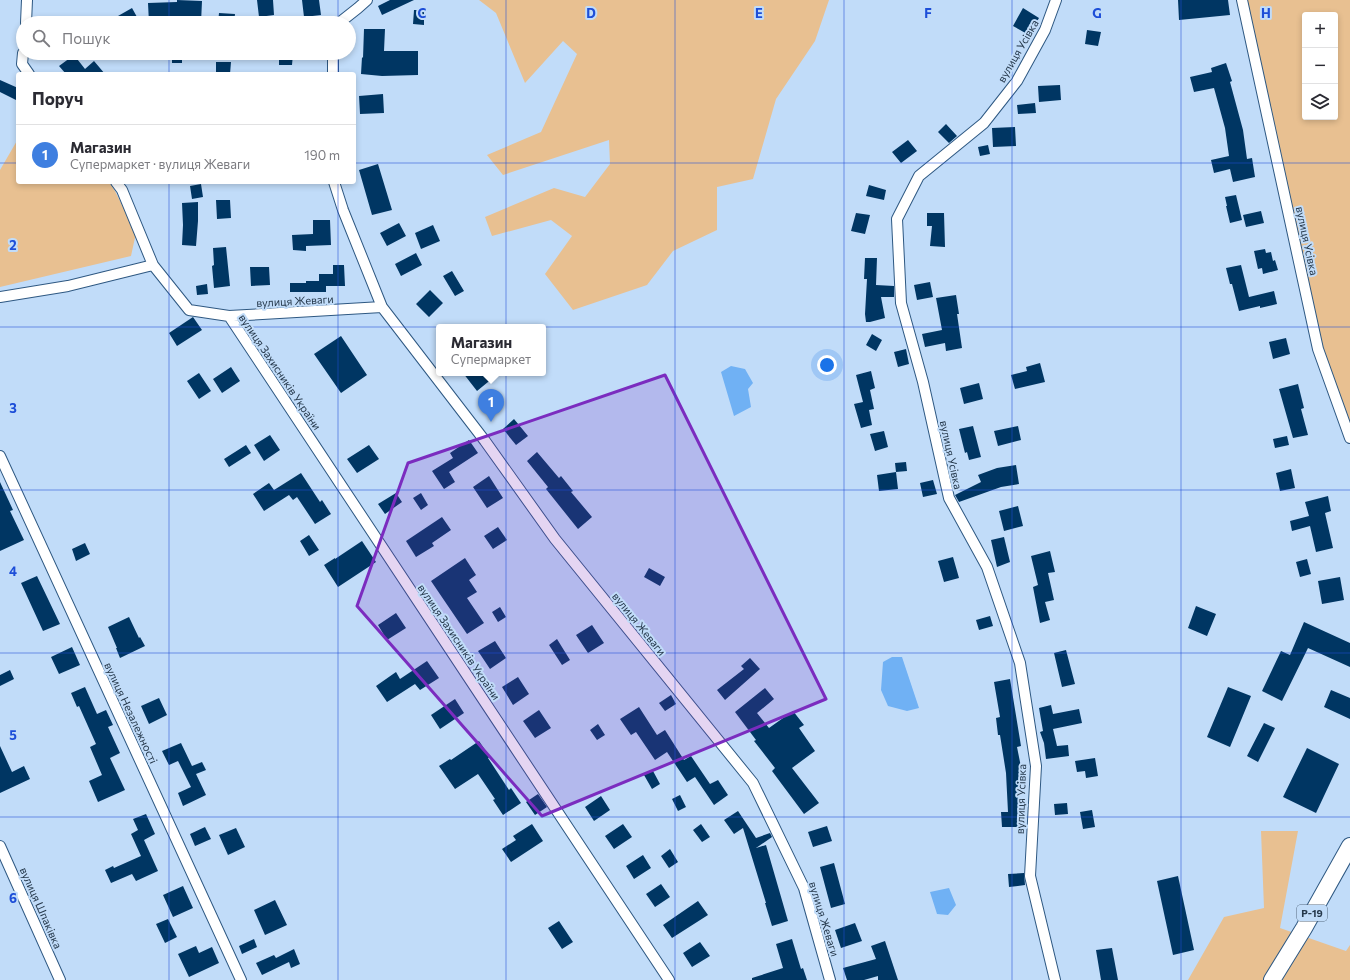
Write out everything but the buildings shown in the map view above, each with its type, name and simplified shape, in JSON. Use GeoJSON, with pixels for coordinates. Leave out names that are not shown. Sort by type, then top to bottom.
{"type":"FeatureCollection","features":[{"type":"Feature","properties":{"kind":"main road","name":"Р-19"},"geometry":{"type":"LineString","coordinates":[[1272,980],[1304,928],[1350,846]]}},
{"type":"Feature","properties":{"kind":"street"},"geometry":{"type":"LineString","coordinates":[[26,16],[27,0]]}},
{"type":"Feature","properties":{"kind":"street"},"geometry":{"type":"LineString","coordinates":[[348,16],[367,0]]}},
{"type":"Feature","properties":{"kind":"street","name":"вулиця Усівка"},"geometry":{"type":"LineString","coordinates":[[1055,980],[1030,876],[1036,766],[1020,663],[987,567],[949,498],[923,382],[901,303],[896,219],[919,176],[984,123],[1017,81],[1045,30],[1056,0]]}},
{"type":"Feature","properties":{"kind":"street","name":"вулиця Усівка"},"geometry":{"type":"LineString","coordinates":[[1242,0],[1318,348],[1350,438]]}},
{"type":"Feature","properties":{"kind":"street"},"geometry":{"type":"LineString","coordinates":[[22,60],[22,64],[28,72]]}},
{"type":"Feature","properties":{"kind":"street"},"geometry":{"type":"LineString","coordinates":[[333,60],[333,72]]}},
{"type":"Feature","properties":{"kind":"street","name":"вулиця Жеваги"},"geometry":{"type":"LineString","coordinates":[[118,184],[122,190],[153,265],[189,310],[229,316],[382,307]]}},
{"type":"Feature","properties":{"kind":"street","name":"вулиця Жеваги"},"geometry":{"type":"LineString","coordinates":[[335,184],[343,210],[382,307],[485,441],[555,539],[753,783],[804,888],[830,980]]}},
{"type":"Feature","properties":{"kind":"street"},"geometry":{"type":"LineString","coordinates":[[0,297],[68,286],[153,265]]}},
{"type":"Feature","properties":{"kind":"street","name":"вулиця Захисників України"},"geometry":{"type":"LineString","coordinates":[[229,316],[669,980]]}},
{"type":"Feature","properties":{"kind":"street","name":"вулиця Незалежності"},"geometry":{"type":"LineString","coordinates":[[0,456],[241,980]]}},
{"type":"Feature","properties":{"kind":"street","name":"вулиця Шпаківка"},"geometry":{"type":"LineString","coordinates":[[0,846],[60,980]]}},
{"type":"Feature","properties":{"kind":"highlighted area"},"geometry":{"type":"Polygon","coordinates":[[[665,375],[826,699],[542,816],[357,606],[408,463],[665,375]]]}},
{"type":"Feature","properties":{"kind":"shaded area"},"geometry":{"type":"Polygon","coordinates":[[[479,0],[829,0],[815,41],[776,99],[753,179],[717,187],[717,230],[673,251],[647,285],[573,310],[545,274],[572,236],[551,220],[492,236],[485,217],[554,188],[585,197],[610,164],[609,140],[503,175],[487,155],[541,132],[577,54],[563,41],[525,83],[496,13],[479,0]]]}},
{"type":"Feature","properties":{"kind":"shaded area"},"geometry":{"type":"Polygon","coordinates":[[[1242,0],[1350,0],[1350,438],[1318,349],[1242,0]]]}},
{"type":"Feature","properties":{"kind":"shaded area"},"geometry":{"type":"Polygon","coordinates":[[[16,142],[16,184],[110,184],[136,233],[131,256],[0,287],[0,170],[16,142]]]}},
{"type":"Feature","properties":{"kind":"shaded area"},"geometry":{"type":"Polygon","coordinates":[[[1261,831],[1298,831],[1280,928],[1346,951],[1350,945],[1350,980],[1188,980],[1224,917],[1264,908],[1261,831]]]}},
{"type":"Feature","properties":{"kind":"water"},"geometry":{"type":"Polygon","coordinates":[[[731,366],[745,369],[753,383],[748,389],[751,407],[734,416],[721,372],[731,366]]]}},
{"type":"Feature","properties":{"kind":"water"},"geometry":{"type":"Polygon","coordinates":[[[892,657],[902,657],[919,708],[907,711],[888,706],[881,690],[883,662],[892,657]]]}},
{"type":"Feature","properties":{"kind":"water"},"geometry":{"type":"Polygon","coordinates":[[[949,888],[956,905],[948,915],[937,914],[930,892],[949,888]]]}},
{"type":"Feature","properties":{"kind":"place","name":"Магазин"},"geometry":{"type":"Point","coordinates":[491,422]}}]}
